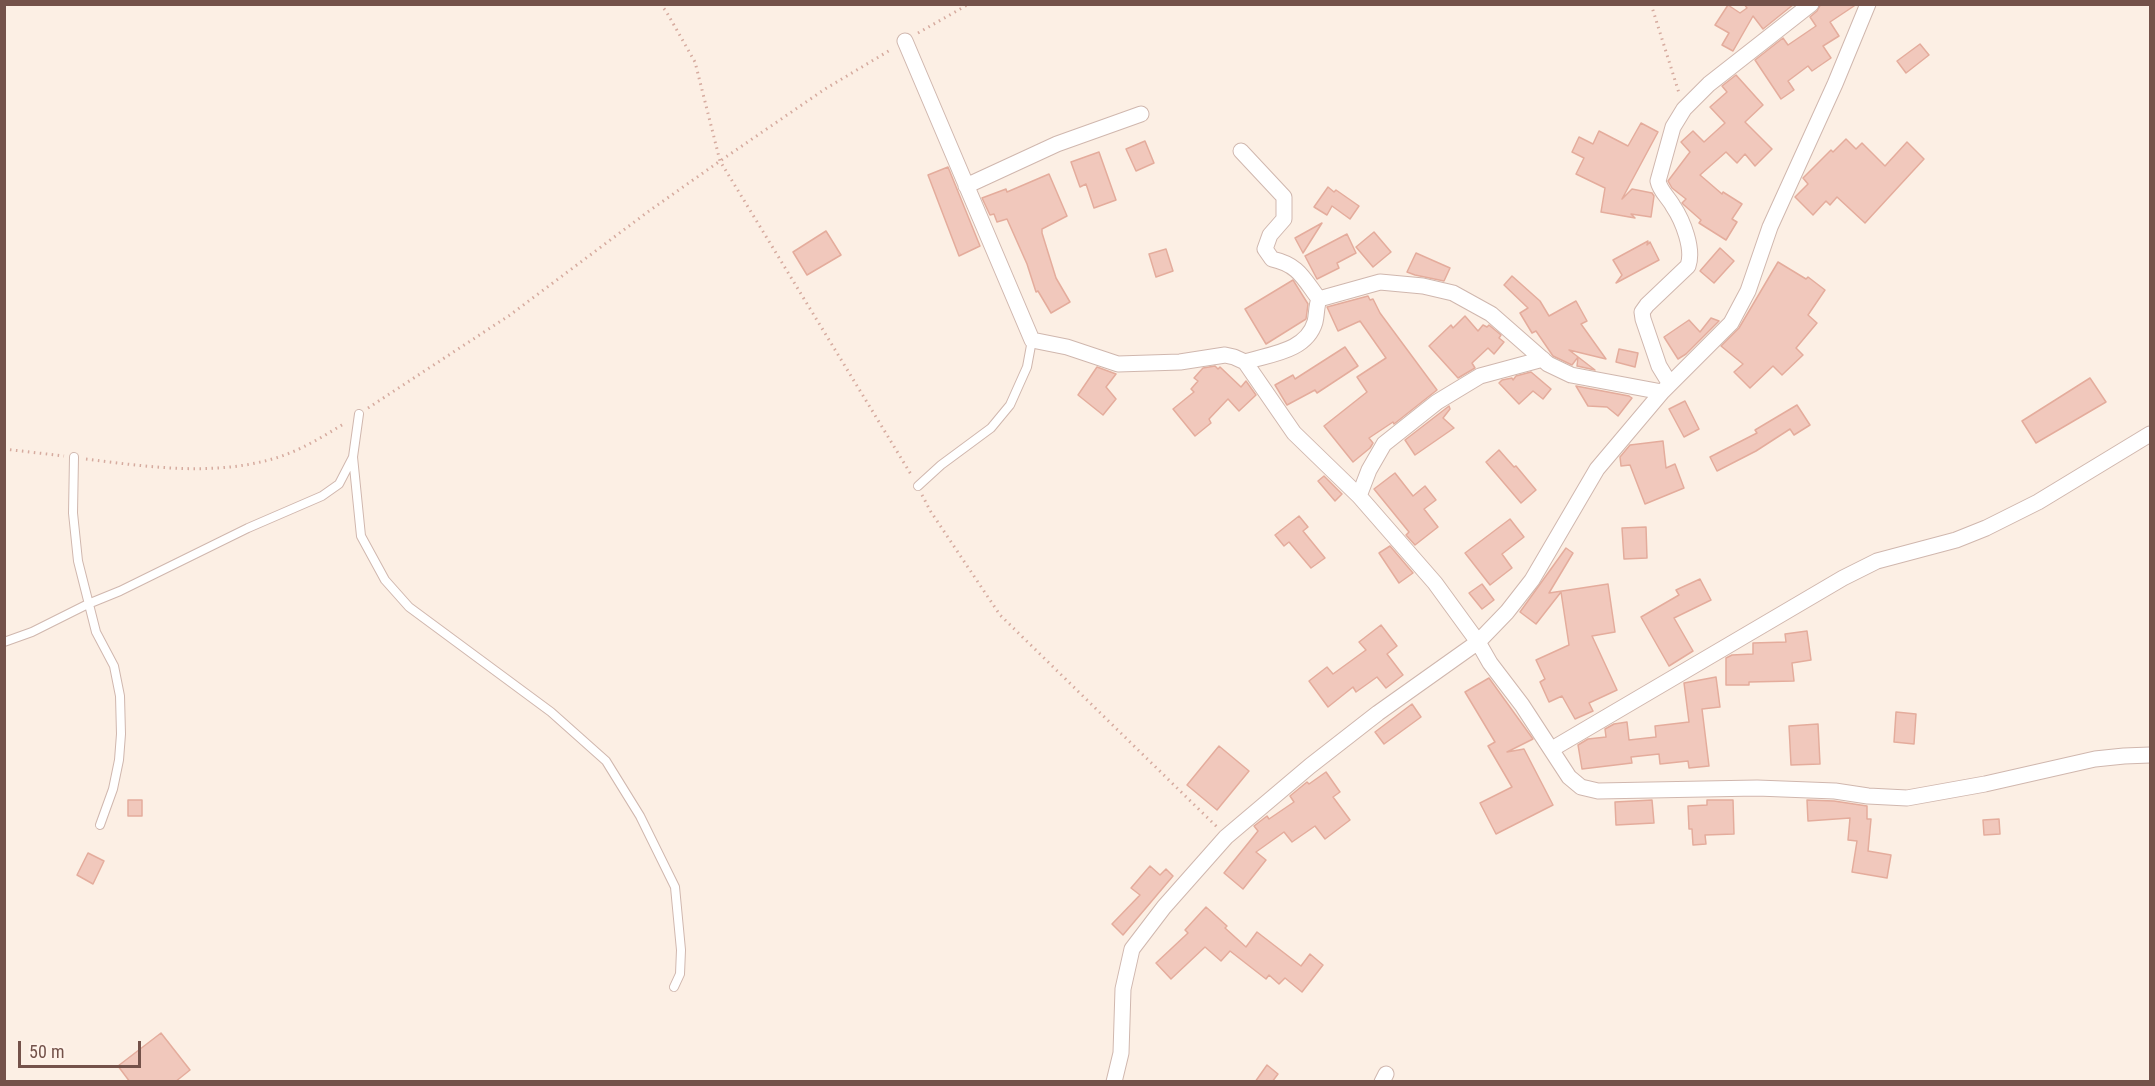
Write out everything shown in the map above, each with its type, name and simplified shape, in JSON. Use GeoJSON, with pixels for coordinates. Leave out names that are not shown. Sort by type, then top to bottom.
{"type":"FeatureCollection","features":[{"type":"Feature","properties":{"kind":"street"},"geometry":{"type":"LineString","coordinates":[[1666,388],[1642,312],[1688,266],[1691,258],[1679,216],[1659,188],[1658,181],[1673,127],[1684,109],[1709,84],[1811,4]]}},
{"type":"Feature","properties":{"kind":"street"},"geometry":{"type":"LineString","coordinates":[[1114,1082],[1121,1053],[1123,989],[1132,949],[1164,907],[1226,837],[1310,766],[1378,713],[1478,642],[1508,612],[1532,580],[1597,469],[1666,388],[1731,323],[1740,309],[1770,227],[1835,84],[1868,4]]}},
{"type":"Feature","properties":{"kind":"street"},"geometry":{"type":"LineString","coordinates":[[905,40],[1032,340],[1067,347],[1118,364],[1180,362],[1225,355],[1245,362],[1294,433],[1359,496],[1435,583],[1522,705],[1569,777],[1581,787],[1598,791],[1757,788],[1835,791],[1907,798],[1975,786],[2095,759],[2151,755]]}},
{"type":"Feature","properties":{"kind":"street"},"geometry":{"type":"LineString","coordinates":[[966,186],[1057,144],[1141,114]]}},
{"type":"Feature","properties":{"kind":"street"},"geometry":{"type":"LineString","coordinates":[[1241,151],[1284,197],[1284,219],[1270,235],[1265,249],[1272,259],[1286,262],[1297,270],[1319,299]]}},
{"type":"Feature","properties":{"kind":"street"},"geometry":{"type":"LineString","coordinates":[[1319,299],[1380,282],[1423,286],[1453,293],[1491,314],[1543,359],[1571,375],[1666,388]]}},
{"type":"Feature","properties":{"kind":"street"},"geometry":{"type":"LineString","coordinates":[[1245,362],[1289,351],[1307,336],[1315,323],[1319,299]]}},
{"type":"Feature","properties":{"kind":"street"},"geometry":{"type":"LineString","coordinates":[[1359,496],[1369,470],[1383,444],[1437,402],[1480,375],[1543,359]]}},
{"type":"Feature","properties":{"kind":"street"},"geometry":{"type":"LineString","coordinates":[[1552,749],[1843,578],[1877,561],[1956,540],[1986,528],[2038,502],[2151,434]]}},
{"type":"Feature","properties":{"kind":"lane"},"geometry":{"type":"LineString","coordinates":[[918,486],[941,465],[991,428],[1010,405],[1027,367],[1032,340]]}},
{"type":"Feature","properties":{"kind":"lane"},"geometry":{"type":"LineString","coordinates":[[359,414],[353,457],[361,536],[385,580],[409,607],[550,712],[606,761],[640,816],[675,887],[681,950],[680,974],[674,987]]}},
{"type":"Feature","properties":{"kind":"lane"},"geometry":{"type":"LineString","coordinates":[[74,457],[73,513],[78,561],[96,632],[114,666],[120,696],[120,760],[113,789],[100,825]]}},
{"type":"Feature","properties":{"kind":"lane"},"geometry":{"type":"LineString","coordinates":[[4,642],[32,632],[88,604],[131,587],[248,528],[322,496],[339,484],[353,457]]}},
{"type":"Feature","properties":{"kind":"path"},"geometry":{"type":"LineString","coordinates":[[660,4],[695,63],[720,161],[918,486],[931,512],[1000,615],[1226,837]]}},
{"type":"Feature","properties":{"kind":"path"},"geometry":{"type":"LineString","coordinates":[[4,449],[132,465],[210,470],[278,457],[309,444],[510,315],[649,211],[825,89],[969,4]]}},
{"type":"Feature","properties":{"kind":"path"},"geometry":{"type":"LineString","coordinates":[[1651,4],[1684,109]]}},
{"type":"Feature","properties":{"kind":"building"},"geometry":{"type":"Polygon","coordinates":[[[1744,4],[1794,4],[1763,29],[1753,16],[1733,51],[1722,45],[1729,33],[1715,25],[1728,5],[1740,13],[1747,8],[1744,4]]]}},
{"type":"Feature","properties":{"kind":"building"},"geometry":{"type":"Polygon","coordinates":[[[1821,4],[1857,4],[1830,22],[1839,36],[1823,46],[1831,58],[1812,71],[1808,66],[1788,81],[1794,90],[1781,99],[1755,60],[1783,38],[1788,45],[1816,26],[1810,17],[1821,4]]]}},
{"type":"Feature","properties":{"kind":"building"},"geometry":{"type":"Polygon","coordinates":[[[1920,44],[1929,55],[1906,73],[1897,61],[1920,44]]]}},
{"type":"Feature","properties":{"kind":"building"},"geometry":{"type":"Polygon","coordinates":[[[1736,75],[1763,105],[1745,122],[1772,149],[1755,166],[1745,154],[1737,163],[1726,152],[1700,175],[1722,194],[1723,192],[1742,204],[1732,219],[1737,222],[1726,240],[1699,223],[1701,220],[1682,203],[1686,199],[1672,188],[1668,181],[1690,152],[1681,142],[1693,131],[1704,142],[1725,123],[1710,107],[1727,92],[1722,86],[1736,75]]]}},
{"type":"Feature","properties":{"kind":"building"},"geometry":{"type":"Polygon","coordinates":[[[1641,123],[1658,132],[1622,199],[1632,189],[1652,193],[1654,196],[1651,217],[1631,214],[1635,218],[1601,212],[1605,188],[1576,174],[1584,158],[1572,152],[1579,137],[1593,144],[1599,131],[1628,146],[1641,123]]]}},
{"type":"Feature","properties":{"kind":"building"},"geometry":{"type":"Polygon","coordinates":[[[1846,139],[1856,149],[1862,143],[1885,166],[1907,142],[1924,159],[1865,223],[1837,197],[1830,205],[1826,201],[1813,215],[1795,197],[1808,184],[1803,178],[1831,150],[1833,152],[1846,139]]]}},
{"type":"Feature","properties":{"kind":"building"},"geometry":{"type":"Polygon","coordinates":[[[1145,141],[1154,163],[1136,171],[1126,149],[1145,141]]]}},
{"type":"Feature","properties":{"kind":"building"},"geometry":{"type":"Polygon","coordinates":[[[1099,152],[1116,200],[1094,208],[1086,184],[1080,187],[1071,162],[1099,152]]]}},
{"type":"Feature","properties":{"kind":"building"},"geometry":{"type":"Polygon","coordinates":[[[948,167],[980,246],[959,256],[928,175],[948,167]]]}},
{"type":"Feature","properties":{"kind":"building"},"geometry":{"type":"Polygon","coordinates":[[[1049,174],[1067,216],[1042,229],[1042,233],[1056,278],[1070,302],[1051,313],[1038,291],[1036,292],[1027,264],[1007,219],[997,222],[994,214],[990,215],[982,198],[1006,189],[1007,192],[1049,174]]]}},
{"type":"Feature","properties":{"kind":"building"},"geometry":{"type":"Polygon","coordinates":[[[1328,187],[1359,206],[1350,219],[1332,206],[1327,215],[1314,207],[1328,187]]]}},
{"type":"Feature","properties":{"kind":"building"},"geometry":{"type":"Polygon","coordinates":[[[1322,223],[1303,253],[1295,238],[1322,223]]]}},
{"type":"Feature","properties":{"kind":"building"},"geometry":{"type":"Polygon","coordinates":[[[826,231],[841,255],[807,275],[793,252],[826,231]]]}},
{"type":"Feature","properties":{"kind":"building"},"geometry":{"type":"Polygon","coordinates":[[[1374,232],[1391,252],[1373,267],[1356,247],[1374,232]]]}},
{"type":"Feature","properties":{"kind":"building"},"geometry":{"type":"Polygon","coordinates":[[[1347,234],[1356,253],[1337,263],[1339,268],[1317,279],[1305,256],[1347,234]]]}},
{"type":"Feature","properties":{"kind":"building"},"geometry":{"type":"Polygon","coordinates":[[[1648,241],[1647,245],[1650,242],[1659,260],[1616,283],[1622,275],[1613,260],[1648,241]]]}},
{"type":"Feature","properties":{"kind":"building"},"geometry":{"type":"Polygon","coordinates":[[[1720,248],[1734,261],[1714,283],[1700,271],[1720,248]]]}},
{"type":"Feature","properties":{"kind":"building"},"geometry":{"type":"Polygon","coordinates":[[[1166,249],[1173,271],[1156,277],[1149,254],[1166,249]]]}},
{"type":"Feature","properties":{"kind":"building"},"geometry":{"type":"Polygon","coordinates":[[[1416,253],[1450,268],[1444,281],[1407,272],[1416,253]]]}},
{"type":"Feature","properties":{"kind":"building"},"geometry":{"type":"Polygon","coordinates":[[[1778,262],[1806,279],[1808,277],[1825,290],[1808,315],[1817,323],[1796,348],[1803,355],[1782,375],[1773,366],[1750,388],[1734,372],[1743,364],[1721,346],[1739,328],[1778,262]]]}},
{"type":"Feature","properties":{"kind":"building"},"geometry":{"type":"Polygon","coordinates":[[[1512,276],[1540,301],[1549,316],[1576,301],[1587,321],[1581,324],[1606,359],[1569,350],[1595,370],[1577,366],[1578,357],[1572,365],[1553,356],[1536,331],[1532,333],[1520,313],[1528,308],[1504,285],[1512,276]]]}},
{"type":"Feature","properties":{"kind":"building"},"geometry":{"type":"Polygon","coordinates":[[[1293,280],[1308,304],[1306,319],[1266,344],[1245,309],[1293,280]]]}},
{"type":"Feature","properties":{"kind":"building"},"geometry":{"type":"Polygon","coordinates":[[[1368,296],[1370,300],[1373,299],[1380,313],[1437,390],[1394,424],[1393,422],[1369,438],[1373,443],[1370,448],[1353,462],[1324,426],[1367,392],[1357,377],[1386,358],[1360,321],[1338,331],[1327,307],[1368,296]]]}},
{"type":"Feature","properties":{"kind":"building"},"geometry":{"type":"Polygon","coordinates":[[[1465,316],[1478,331],[1483,325],[1487,327],[1489,325],[1501,335],[1499,338],[1504,342],[1494,354],[1488,348],[1472,363],[1475,368],[1458,378],[1429,346],[1451,325],[1453,328],[1465,316]]]}},
{"type":"Feature","properties":{"kind":"building"},"geometry":{"type":"Polygon","coordinates":[[[1711,318],[1719,321],[1678,359],[1664,337],[1689,320],[1700,332],[1711,318]]]}},
{"type":"Feature","properties":{"kind":"building"},"geometry":{"type":"Polygon","coordinates":[[[1345,347],[1358,366],[1317,393],[1315,390],[1287,405],[1275,385],[1293,375],[1295,379],[1345,347]]]}},
{"type":"Feature","properties":{"kind":"building"},"geometry":{"type":"Polygon","coordinates":[[[1619,349],[1638,353],[1635,367],[1616,362],[1619,349]]]}},
{"type":"Feature","properties":{"kind":"building"},"geometry":{"type":"Polygon","coordinates":[[[1215,366],[1218,369],[1220,367],[1241,387],[1246,381],[1256,395],[1239,411],[1228,399],[1209,419],[1211,423],[1195,436],[1173,409],[1194,392],[1191,389],[1198,381],[1194,378],[1203,368],[1215,366]]]}},
{"type":"Feature","properties":{"kind":"building"},"geometry":{"type":"Polygon","coordinates":[[[1097,367],[1116,374],[1106,387],[1116,399],[1103,415],[1078,395],[1097,367]]]}},
{"type":"Feature","properties":{"kind":"building"},"geometry":{"type":"Polygon","coordinates":[[[1531,372],[1551,389],[1543,399],[1533,391],[1519,404],[1499,383],[1502,380],[1512,378],[1513,380],[1516,376],[1531,372]]]}},
{"type":"Feature","properties":{"kind":"building"},"geometry":{"type":"Polygon","coordinates":[[[2090,378],[2106,402],[2036,443],[2022,421],[2090,378]]]}},
{"type":"Feature","properties":{"kind":"building"},"geometry":{"type":"Polygon","coordinates":[[[1576,386],[1632,398],[1618,416],[1607,407],[1588,406],[1576,386]]]}},
{"type":"Feature","properties":{"kind":"building"},"geometry":{"type":"Polygon","coordinates":[[[1685,401],[1699,429],[1684,437],[1669,409],[1685,401]]]}},
{"type":"Feature","properties":{"kind":"building"},"geometry":{"type":"Polygon","coordinates":[[[1797,405],[1810,425],[1794,435],[1790,429],[1756,451],[1717,471],[1710,457],[1757,433],[1755,430],[1797,405]]]}},
{"type":"Feature","properties":{"kind":"building"},"geometry":{"type":"Polygon","coordinates":[[[1449,406],[1450,409],[1443,418],[1454,428],[1415,455],[1405,440],[1449,406]]]}},
{"type":"Feature","properties":{"kind":"building"},"geometry":{"type":"Polygon","coordinates":[[[1663,441],[1666,468],[1675,464],[1684,488],[1645,504],[1630,465],[1621,466],[1620,457],[1630,445],[1663,441]]]}},
{"type":"Feature","properties":{"kind":"building"},"geometry":{"type":"Polygon","coordinates":[[[1499,450],[1536,490],[1521,503],[1486,462],[1499,450]]]}},
{"type":"Feature","properties":{"kind":"building"},"geometry":{"type":"Polygon","coordinates":[[[1395,473],[1413,496],[1425,486],[1436,500],[1424,509],[1438,527],[1415,545],[1406,535],[1409,532],[1374,489],[1395,473]]]}},
{"type":"Feature","properties":{"kind":"building"},"geometry":{"type":"Polygon","coordinates":[[[1324,476],[1342,494],[1335,501],[1318,481],[1324,476]]]}},
{"type":"Feature","properties":{"kind":"building"},"geometry":{"type":"Polygon","coordinates":[[[1299,516],[1308,527],[1303,531],[1325,558],[1311,568],[1289,542],[1284,546],[1275,535],[1299,516]]]}},
{"type":"Feature","properties":{"kind":"building"},"geometry":{"type":"Polygon","coordinates":[[[1510,519],[1524,537],[1502,554],[1512,568],[1490,585],[1465,553],[1510,519]]]}},
{"type":"Feature","properties":{"kind":"building"},"geometry":{"type":"Polygon","coordinates":[[[1646,527],[1647,558],[1624,559],[1622,528],[1646,527]]]}},
{"type":"Feature","properties":{"kind":"building"},"geometry":{"type":"Polygon","coordinates":[[[1390,546],[1413,573],[1399,583],[1379,553],[1390,546]]]}},
{"type":"Feature","properties":{"kind":"building"},"geometry":{"type":"Polygon","coordinates":[[[1566,548],[1573,553],[1549,593],[1608,584],[1615,632],[1592,636],[1617,690],[1589,703],[1593,711],[1575,719],[1562,696],[1549,702],[1540,682],[1545,679],[1536,660],[1569,645],[1561,592],[1536,624],[1520,612],[1566,548]]]}},
{"type":"Feature","properties":{"kind":"building"},"geometry":{"type":"Polygon","coordinates":[[[1700,579],[1711,600],[1674,618],[1693,651],[1669,666],[1641,617],[1679,595],[1676,590],[1700,579]]]}},
{"type":"Feature","properties":{"kind":"building"},"geometry":{"type":"Polygon","coordinates":[[[1482,584],[1494,600],[1482,609],[1469,593],[1482,584]]]}},
{"type":"Feature","properties":{"kind":"building"},"geometry":{"type":"Polygon","coordinates":[[[1381,625],[1397,646],[1387,654],[1403,675],[1386,688],[1377,677],[1356,692],[1353,687],[1328,707],[1309,681],[1327,667],[1333,674],[1366,650],[1359,642],[1381,625]]]}},
{"type":"Feature","properties":{"kind":"building"},"geometry":{"type":"Polygon","coordinates":[[[1807,631],[1811,660],[1792,663],[1794,681],[1726,685],[1726,658],[1732,655],[1753,654],[1753,643],[1786,642],[1785,634],[1807,631]]]}},
{"type":"Feature","properties":{"kind":"building"},"geometry":{"type":"Polygon","coordinates":[[[1716,677],[1720,707],[1702,709],[1709,766],[1689,768],[1688,761],[1660,764],[1659,754],[1631,757],[1632,763],[1582,769],[1578,745],[1588,739],[1606,737],[1605,729],[1614,724],[1627,722],[1629,740],[1656,737],[1655,726],[1689,722],[1684,683],[1716,677]]]}},
{"type":"Feature","properties":{"kind":"building"},"geometry":{"type":"Polygon","coordinates":[[[1489,678],[1533,739],[1507,752],[1524,749],[1553,805],[1496,834],[1480,803],[1512,787],[1488,746],[1495,742],[1465,692],[1489,678]]]}},
{"type":"Feature","properties":{"kind":"building"},"geometry":{"type":"Polygon","coordinates":[[[1412,704],[1421,717],[1384,744],[1375,732],[1412,704]]]}},
{"type":"Feature","properties":{"kind":"building"},"geometry":{"type":"Polygon","coordinates":[[[1896,712],[1916,714],[1914,744],[1894,742],[1896,712]]]}},
{"type":"Feature","properties":{"kind":"building"},"geometry":{"type":"Polygon","coordinates":[[[1818,724],[1820,764],[1791,765],[1789,726],[1818,724]]]}},
{"type":"Feature","properties":{"kind":"building"},"geometry":{"type":"Polygon","coordinates":[[[1219,746],[1249,771],[1217,810],[1187,785],[1219,746]]]}},
{"type":"Feature","properties":{"kind":"building"},"geometry":{"type":"Polygon","coordinates":[[[1326,772],[1340,792],[1333,797],[1350,820],[1325,839],[1315,826],[1292,842],[1284,832],[1256,852],[1266,860],[1243,889],[1224,873],[1258,831],[1254,826],[1267,816],[1269,819],[1294,802],[1290,796],[1307,782],[1309,784],[1326,772]]]}},
{"type":"Feature","properties":{"kind":"building"},"geometry":{"type":"Polygon","coordinates":[[[128,800],[142,800],[142,816],[128,816],[128,800]]]}},
{"type":"Feature","properties":{"kind":"building"},"geometry":{"type":"Polygon","coordinates":[[[1652,800],[1654,823],[1616,825],[1615,802],[1652,800]]]}},
{"type":"Feature","properties":{"kind":"building"},"geometry":{"type":"Polygon","coordinates":[[[1707,800],[1733,800],[1734,834],[1705,835],[1706,844],[1693,845],[1692,829],[1689,829],[1688,806],[1707,805],[1707,800]]]}},
{"type":"Feature","properties":{"kind":"building"},"geometry":{"type":"Polygon","coordinates":[[[1807,800],[1867,806],[1867,819],[1871,819],[1868,851],[1891,855],[1887,878],[1852,872],[1857,841],[1848,840],[1850,818],[1808,821],[1807,800]]]}},
{"type":"Feature","properties":{"kind":"building"},"geometry":{"type":"Polygon","coordinates":[[[1999,819],[2000,834],[1984,835],[1983,820],[1999,819]]]}},
{"type":"Feature","properties":{"kind":"building"},"geometry":{"type":"Polygon","coordinates":[[[88,853],[104,861],[93,884],[77,875],[88,853]]]}},
{"type":"Feature","properties":{"kind":"building"},"geometry":{"type":"Polygon","coordinates":[[[1150,866],[1160,875],[1166,869],[1173,876],[1123,935],[1112,924],[1140,895],[1131,888],[1150,866]]]}},
{"type":"Feature","properties":{"kind":"building"},"geometry":{"type":"Polygon","coordinates":[[[1206,907],[1246,947],[1257,932],[1301,966],[1310,954],[1323,965],[1302,992],[1285,978],[1279,984],[1269,975],[1266,979],[1230,951],[1221,961],[1205,947],[1171,979],[1156,963],[1188,933],[1185,930],[1206,907]]]}},
{"type":"Feature","properties":{"kind":"building"},"geometry":{"type":"Polygon","coordinates":[[[161,1033],[190,1070],[175,1082],[130,1082],[118,1066],[161,1033]]]}},
{"type":"Feature","properties":{"kind":"building"},"geometry":{"type":"Polygon","coordinates":[[[1267,1065],[1278,1074],[1272,1082],[1255,1082],[1267,1065]]]}}]}
